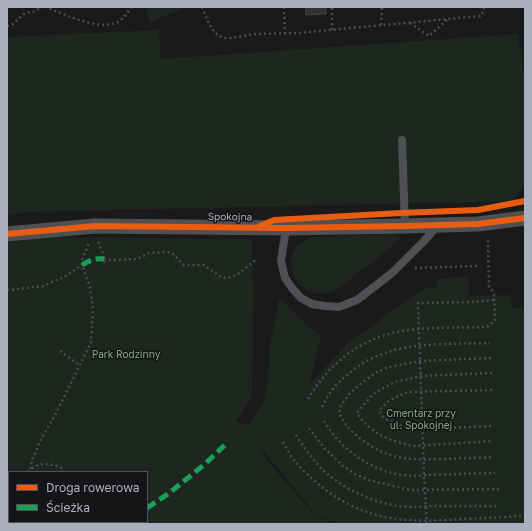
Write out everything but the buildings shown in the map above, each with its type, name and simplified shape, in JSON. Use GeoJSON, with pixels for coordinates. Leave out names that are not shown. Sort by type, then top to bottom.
{"type":"FeatureCollection","features":[{"type":"Feature","properties":{"kind":"street","name":"Spokojna"},"geometry":{"type":"LineString","coordinates":[[7,234],[93,231],[438,226],[478,224],[525,218]]}},
{"type":"Feature","properties":{"kind":"lane"},"geometry":{"type":"LineString","coordinates":[[402,140],[405,226]]}},
{"type":"Feature","properties":{"kind":"lane"},"geometry":{"type":"LineString","coordinates":[[286,228],[281,261],[285,278],[300,298],[312,304],[339,307],[357,300],[392,273],[438,226]]}},
{"type":"Feature","properties":{"kind":"path"},"geometry":{"type":"LineString","coordinates":[[7,26],[13,24],[24,14],[37,11],[40,7]]}},
{"type":"Feature","properties":{"kind":"path"},"geometry":{"type":"LineString","coordinates":[[45,7],[84,22],[105,25],[122,19],[131,7]]}},
{"type":"Feature","properties":{"kind":"path"},"geometry":{"type":"LineString","coordinates":[[202,7],[212,29],[223,38],[254,34],[332,30],[480,16],[484,10],[484,7]]}},
{"type":"Feature","properties":{"kind":"path"},"geometry":{"type":"LineString","coordinates":[[284,7],[285,33]]}},
{"type":"Feature","properties":{"kind":"path"},"geometry":{"type":"LineString","coordinates":[[332,7],[332,30]]}},
{"type":"Feature","properties":{"kind":"path"},"geometry":{"type":"LineString","coordinates":[[381,25],[382,7]]}},
{"type":"Feature","properties":{"kind":"path"},"geometry":{"type":"LineString","coordinates":[[410,23],[429,36],[449,19]]}},
{"type":"Feature","properties":{"kind":"path"},"geometry":{"type":"LineString","coordinates":[[93,231],[104,256],[104,265]]}},
{"type":"Feature","properties":{"kind":"path"},"geometry":{"type":"LineString","coordinates":[[31,469],[31,464],[40,441],[91,343],[93,309],[90,287],[82,265],[82,260],[93,231]]}},
{"type":"Feature","properties":{"kind":"path"},"geometry":{"type":"LineString","coordinates":[[308,399],[318,382],[341,358],[361,344],[372,339],[391,333],[418,329],[487,327],[495,320],[494,293],[489,286],[488,233]]}},
{"type":"Feature","properties":{"kind":"path"},"geometry":{"type":"LineString","coordinates":[[104,259],[137,260],[149,253],[168,252],[173,254],[184,265],[204,264],[221,277],[227,278],[236,275],[257,259]]}},
{"type":"Feature","properties":{"kind":"path"},"geometry":{"type":"LineString","coordinates":[[7,290],[43,286],[64,277],[82,265]]}},
{"type":"Feature","properties":{"kind":"path"},"geometry":{"type":"LineString","coordinates":[[411,268],[478,266]]}},
{"type":"Feature","properties":{"kind":"path"},"geometry":{"type":"LineString","coordinates":[[427,522],[418,303],[494,300]]}},
{"type":"Feature","properties":{"kind":"path"},"geometry":{"type":"LineString","coordinates":[[322,407],[326,398],[350,372],[363,363],[390,350],[419,345],[490,343]]}},
{"type":"Feature","properties":{"kind":"path"},"geometry":{"type":"LineString","coordinates":[[60,351],[79,365]]}},
{"type":"Feature","properties":{"kind":"path"},"geometry":{"type":"LineString","coordinates":[[491,358],[420,360],[389,367],[376,372],[348,395],[341,406],[339,414],[343,421],[357,436],[379,451],[400,458],[494,458]]}},
{"type":"Feature","properties":{"kind":"path"},"geometry":{"type":"LineString","coordinates":[[492,373],[420,376],[395,382],[372,395],[357,413],[364,423],[381,435],[397,442],[414,446],[423,444],[493,441]]}},
{"type":"Feature","properties":{"kind":"path"},"geometry":{"type":"LineString","coordinates":[[492,390],[408,392],[396,396],[386,402],[379,410],[384,418],[403,427],[423,428],[493,426]]}},
{"type":"Feature","properties":{"kind":"path"},"geometry":{"type":"LineString","coordinates":[[324,421],[341,444],[353,454],[370,465],[392,473],[415,476],[495,473]]}},
{"type":"Feature","properties":{"kind":"path"},"geometry":{"type":"LineString","coordinates":[[309,428],[317,440],[333,458],[355,474],[369,480],[410,490],[499,489]]}},
{"type":"Feature","properties":{"kind":"path"},"geometry":{"type":"LineString","coordinates":[[296,435],[321,467],[344,486],[374,499],[392,505],[416,508],[426,506],[498,506]]}},
{"type":"Feature","properties":{"kind":"path"},"geometry":{"type":"LineString","coordinates":[[283,442],[293,459],[303,470],[331,494],[362,510],[385,517],[427,522],[525,515]]}},
{"type":"Feature","properties":{"kind":"path"},"geometry":{"type":"LineString","coordinates":[[31,469],[38,465],[47,464],[56,465],[64,469]]}},
{"type":"Feature","properties":{"kind":"green space"},"geometry":{"type":"Polygon","coordinates":[[[145,7],[188,7],[150,22],[145,7]]]}},
{"type":"Feature","properties":{"kind":"green space"},"geometry":{"type":"Polygon","coordinates":[[[159,30],[161,59],[518,34],[525,81],[525,185],[512,201],[26,212],[7,215],[7,37],[159,30]]]}},
{"type":"Feature","properties":{"kind":"green space"},"geometry":{"type":"Polygon","coordinates":[[[391,234],[401,238],[348,281],[330,292],[318,293],[308,290],[299,283],[294,274],[291,264],[293,253],[300,244],[312,237],[391,234]]]}},
{"type":"Feature","properties":{"kind":"green space"},"geometry":{"type":"Polygon","coordinates":[[[41,237],[252,239],[252,279],[254,279],[252,396],[236,422],[249,425],[264,401],[268,378],[270,345],[279,298],[321,337],[309,385],[348,343],[424,288],[437,287],[437,279],[469,277],[469,296],[511,295],[512,308],[525,308],[525,524],[338,524],[316,515],[258,444],[265,458],[315,515],[335,524],[7,524],[7,243],[41,237]]]}},
{"type":"Feature","properties":{"kind":"marked path"},"geometry":{"type":"LineString","coordinates":[[82,265],[93,260],[104,259]]}},
{"type":"Feature","properties":{"kind":"marked path"},"geometry":{"type":"LineString","coordinates":[[148,507],[168,494],[205,464],[228,442]]}},
{"type":"Feature","properties":{"kind":"cycle path"},"geometry":{"type":"LineString","coordinates":[[260,226],[274,220],[478,210],[525,201]]}},
{"type":"Feature","properties":{"kind":"cycle path"},"geometry":{"type":"LineString","coordinates":[[7,234],[95,226],[286,228],[405,226],[478,224],[525,218]]}},
{"type":"Feature","properties":{"kind":"park label","name":"Park Rodzinny"},"geometry":{"type":"Point","coordinates":[126,355]}},
{"type":"Feature","properties":{"kind":"park label","name":"Cmentarz przy ul. Spokojnej"},"geometry":{"type":"Point","coordinates":[421,420]}}]}
